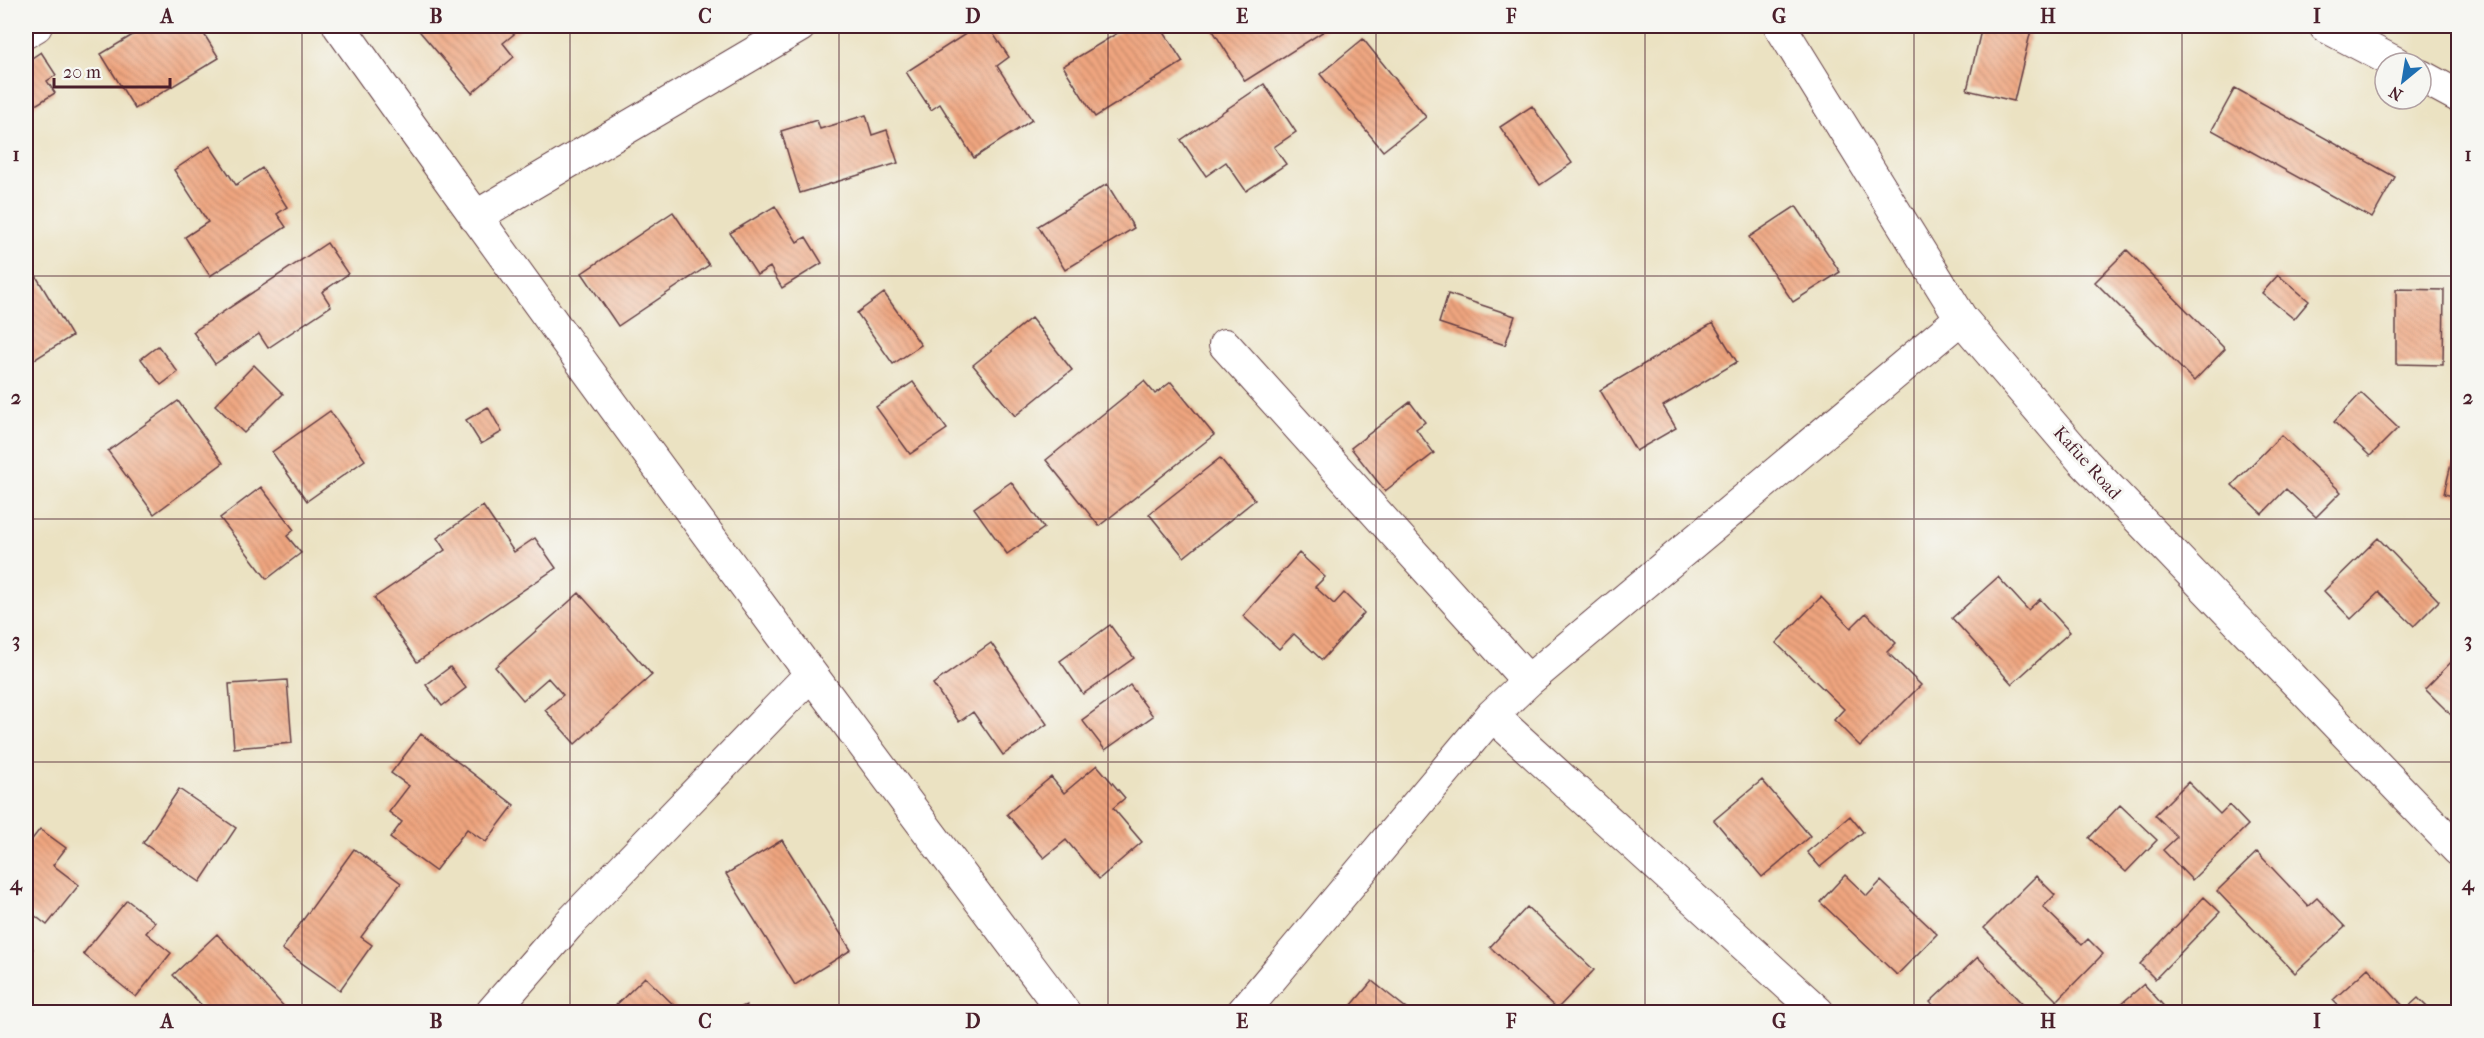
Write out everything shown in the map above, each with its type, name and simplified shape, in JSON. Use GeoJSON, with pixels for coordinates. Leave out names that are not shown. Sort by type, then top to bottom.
{"type":"FeatureCollection","features":[{"type":"Feature","properties":{"kind":"street"},"geometry":{"type":"LineString","coordinates":[[26,32],[36,26]]}},
{"type":"Feature","properties":{"kind":"street"},"geometry":{"type":"LineString","coordinates":[[339,26],[475,217],[810,675],[1064,1012]]}},
{"type":"Feature","properties":{"kind":"street"},"geometry":{"type":"LineString","coordinates":[[475,217],[800,26]]}},
{"type":"Feature","properties":{"kind":"street","name":"Kafue Road"},"geometry":{"type":"LineString","coordinates":[[1780,26],[1961,318],[2084,462],[2458,850]]}},
{"type":"Feature","properties":{"kind":"street"},"geometry":{"type":"LineString","coordinates":[[2325,26],[2373,51]]}},
{"type":"Feature","properties":{"kind":"street"},"geometry":{"type":"LineString","coordinates":[[2433,82],[2458,96]]}},
{"type":"Feature","properties":{"kind":"street"},"geometry":{"type":"LineString","coordinates":[[1244,1012],[1492,715],[1528,681],[1961,318]]}},
{"type":"Feature","properties":{"kind":"street"},"geometry":{"type":"LineString","coordinates":[[1225,345],[1528,681]]}},
{"type":"Feature","properties":{"kind":"street"},"geometry":{"type":"LineString","coordinates":[[492,1012],[568,926],[810,675]]}},
{"type":"Feature","properties":{"kind":"street"},"geometry":{"type":"LineString","coordinates":[[1492,715],[1818,1012]]}},
{"type":"Feature","properties":{"kind":"building"},"geometry":{"type":"Polygon","coordinates":[[[145,26],[199,26],[219,58],[135,109],[101,54],[145,26]]]}},
{"type":"Feature","properties":{"kind":"building"},"geometry":{"type":"Polygon","coordinates":[[[415,26],[524,26],[503,43],[514,57],[472,93],[415,26]]]}},
{"type":"Feature","properties":{"kind":"building"},"geometry":{"type":"Polygon","coordinates":[[[978,26],[988,26],[1009,57],[997,66],[1032,120],[974,158],[940,104],[931,110],[906,72],[978,26]]]}},
{"type":"Feature","properties":{"kind":"building"},"geometry":{"type":"Polygon","coordinates":[[[1129,26],[1160,26],[1183,62],[1095,117],[1063,66],[1129,26]]]}},
{"type":"Feature","properties":{"kind":"building"},"geometry":{"type":"Polygon","coordinates":[[[1210,26],[1332,26],[1245,81],[1210,26]]]}},
{"type":"Feature","properties":{"kind":"building"},"geometry":{"type":"Polygon","coordinates":[[[1982,26],[2032,26],[2014,101],[1967,90],[1982,26]]]}},
{"type":"Feature","properties":{"kind":"building"},"geometry":{"type":"Polygon","coordinates":[[[1363,39],[1426,117],[1383,151],[1320,74],[1363,39]]]}},
{"type":"Feature","properties":{"kind":"building"},"geometry":{"type":"Polygon","coordinates":[[[41,52],[56,75],[47,81],[55,93],[26,111],[26,62],[41,52]]]}},
{"type":"Feature","properties":{"kind":"building"},"geometry":{"type":"Polygon","coordinates":[[[1264,84],[1296,132],[1274,147],[1286,164],[1246,191],[1226,162],[1206,176],[1181,140],[1264,84]]]}},
{"type":"Feature","properties":{"kind":"building"},"geometry":{"type":"Polygon","coordinates":[[[2235,88],[2395,177],[2372,218],[2212,130],[2235,88]]]}},
{"type":"Feature","properties":{"kind":"building"},"geometry":{"type":"Polygon","coordinates":[[[1532,106],[1572,163],[1540,185],[1500,127],[1532,106]]]}},
{"type":"Feature","properties":{"kind":"building"},"geometry":{"type":"Polygon","coordinates":[[[866,115],[872,135],[887,130],[898,163],[800,193],[781,131],[817,120],[820,129],[866,115]]]}},
{"type":"Feature","properties":{"kind":"building"},"geometry":{"type":"Polygon","coordinates":[[[210,146],[236,185],[262,168],[287,207],[277,214],[286,227],[210,276],[185,237],[208,222],[174,170],[210,146]]]}},
{"type":"Feature","properties":{"kind":"building"},"geometry":{"type":"Polygon","coordinates":[[[1107,184],[1134,228],[1065,270],[1038,226],[1107,184]]]}},
{"type":"Feature","properties":{"kind":"building"},"geometry":{"type":"Polygon","coordinates":[[[775,206],[797,242],[806,237],[822,263],[782,288],[770,267],[757,275],[730,233],[775,206]]]}},
{"type":"Feature","properties":{"kind":"building"},"geometry":{"type":"Polygon","coordinates":[[[1796,206],[1840,272],[1793,302],[1749,237],[1796,206]]]}},
{"type":"Feature","properties":{"kind":"building"},"geometry":{"type":"Polygon","coordinates":[[[673,212],[709,265],[618,326],[582,273],[673,212]]]}},
{"type":"Feature","properties":{"kind":"building"},"geometry":{"type":"Polygon","coordinates":[[[327,243],[348,274],[322,292],[331,306],[268,348],[259,334],[215,364],[193,332],[327,243]]]}},
{"type":"Feature","properties":{"kind":"building"},"geometry":{"type":"Polygon","coordinates":[[[2127,250],[2225,349],[2194,381],[2095,282],[2127,250]]]}},
{"type":"Feature","properties":{"kind":"building"},"geometry":{"type":"Polygon","coordinates":[[[33,271],[72,336],[26,365],[26,276],[33,271]]]}},
{"type":"Feature","properties":{"kind":"building"},"geometry":{"type":"Polygon","coordinates":[[[2278,275],[2309,301],[2294,319],[2262,293],[2278,275]]]}},
{"type":"Feature","properties":{"kind":"building"},"geometry":{"type":"Polygon","coordinates":[[[2396,289],[2444,290],[2443,365],[2396,364],[2396,289]]]}},
{"type":"Feature","properties":{"kind":"building"},"geometry":{"type":"Polygon","coordinates":[[[884,293],[921,345],[893,364],[857,313],[884,293]]]}},
{"type":"Feature","properties":{"kind":"building"},"geometry":{"type":"Polygon","coordinates":[[[1448,294],[1515,316],[1505,345],[1439,323],[1448,294]]]}},
{"type":"Feature","properties":{"kind":"building"},"geometry":{"type":"Polygon","coordinates":[[[1031,318],[1072,370],[1015,416],[973,365],[1031,318]]]}},
{"type":"Feature","properties":{"kind":"building"},"geometry":{"type":"Polygon","coordinates":[[[1713,323],[1737,362],[1663,406],[1676,428],[1636,451],[1600,390],[1713,323]]]}},
{"type":"Feature","properties":{"kind":"building"},"geometry":{"type":"Polygon","coordinates":[[[158,346],[178,372],[161,385],[141,359],[158,346]]]}},
{"type":"Feature","properties":{"kind":"building"},"geometry":{"type":"Polygon","coordinates":[[[254,365],[283,394],[244,433],[215,405],[254,365]]]}},
{"type":"Feature","properties":{"kind":"building"},"geometry":{"type":"Polygon","coordinates":[[[1144,381],[1155,394],[1171,382],[1214,435],[1099,526],[1046,460],[1144,381]]]}},
{"type":"Feature","properties":{"kind":"building"},"geometry":{"type":"Polygon","coordinates":[[[913,382],[947,429],[910,454],[876,407],[913,382]]]}},
{"type":"Feature","properties":{"kind":"building"},"geometry":{"type":"Polygon","coordinates":[[[2361,393],[2398,428],[2370,456],[2334,422],[2361,393]]]}},
{"type":"Feature","properties":{"kind":"building"},"geometry":{"type":"Polygon","coordinates":[[[178,401],[223,463],[154,514],[108,451],[178,401]]]}},
{"type":"Feature","properties":{"kind":"building"},"geometry":{"type":"Polygon","coordinates":[[[1410,402],[1425,422],[1416,429],[1434,453],[1385,491],[1351,448],[1410,402]]]}},
{"type":"Feature","properties":{"kind":"building"},"geometry":{"type":"Polygon","coordinates":[[[488,407],[502,432],[481,444],[466,420],[488,407]]]}},
{"type":"Feature","properties":{"kind":"building"},"geometry":{"type":"Polygon","coordinates":[[[330,411],[365,460],[307,501],[272,452],[330,411]]]}},
{"type":"Feature","properties":{"kind":"building"},"geometry":{"type":"Polygon","coordinates":[[[2281,435],[2341,492],[2316,517],[2286,489],[2262,514],[2232,485],[2281,435]]]}},
{"type":"Feature","properties":{"kind":"building"},"geometry":{"type":"Polygon","coordinates":[[[1220,458],[1255,500],[1184,557],[1149,514],[1220,458]]]}},
{"type":"Feature","properties":{"kind":"building"},"geometry":{"type":"Polygon","coordinates":[[[2451,464],[2458,465],[2458,497],[2444,494],[2451,464]]]}},
{"type":"Feature","properties":{"kind":"building"},"geometry":{"type":"Polygon","coordinates":[[[1011,482],[1044,528],[1007,554],[974,508],[1011,482]]]}},
{"type":"Feature","properties":{"kind":"building"},"geometry":{"type":"Polygon","coordinates":[[[261,487],[294,530],[287,536],[301,553],[267,579],[220,518],[261,487]]]}},
{"type":"Feature","properties":{"kind":"building"},"geometry":{"type":"Polygon","coordinates":[[[483,506],[514,552],[535,538],[556,568],[417,662],[374,598],[445,550],[437,538],[483,506]]]}},
{"type":"Feature","properties":{"kind":"building"},"geometry":{"type":"Polygon","coordinates":[[[2378,538],[2439,601],[2414,626],[2379,592],[2351,619],[2324,591],[2378,538]]]}},
{"type":"Feature","properties":{"kind":"building"},"geometry":{"type":"Polygon","coordinates":[[[1299,553],[1325,577],[1315,587],[1334,604],[1344,593],[1364,613],[1322,660],[1294,634],[1279,649],[1243,616],[1299,553]]]}},
{"type":"Feature","properties":{"kind":"building"},"geometry":{"type":"Polygon","coordinates":[[[1998,577],[2028,610],[2040,599],[2070,632],[2012,684],[1952,618],[1998,577]]]}},
{"type":"Feature","properties":{"kind":"building"},"geometry":{"type":"Polygon","coordinates":[[[579,593],[652,675],[575,744],[545,710],[563,695],[548,678],[523,700],[495,667],[579,593]]]}},
{"type":"Feature","properties":{"kind":"building"},"geometry":{"type":"Polygon","coordinates":[[[1821,597],[1851,628],[1866,613],[1896,643],[1887,652],[1921,685],[1860,746],[1834,720],[1844,709],[1776,643],[1821,597]]]}},
{"type":"Feature","properties":{"kind":"building"},"geometry":{"type":"Polygon","coordinates":[[[1110,625],[1134,658],[1083,694],[1060,661],[1110,625]]]}},
{"type":"Feature","properties":{"kind":"building"},"geometry":{"type":"Polygon","coordinates":[[[991,643],[1047,724],[1003,755],[973,712],[959,722],[933,684],[991,643]]]}},
{"type":"Feature","properties":{"kind":"building"},"geometry":{"type":"Polygon","coordinates":[[[2458,655],[2458,711],[2453,717],[2425,689],[2458,655]]]}},
{"type":"Feature","properties":{"kind":"building"},"geometry":{"type":"Polygon","coordinates":[[[450,667],[466,688],[442,706],[426,685],[450,667]]]}},
{"type":"Feature","properties":{"kind":"building"},"geometry":{"type":"Polygon","coordinates":[[[287,680],[292,743],[234,748],[229,684],[287,680]]]}},
{"type":"Feature","properties":{"kind":"building"},"geometry":{"type":"Polygon","coordinates":[[[1130,685],[1153,716],[1105,750],[1082,720],[1130,685]]]}},
{"type":"Feature","properties":{"kind":"building"},"geometry":{"type":"Polygon","coordinates":[[[421,734],[514,805],[486,842],[467,829],[435,871],[390,838],[402,822],[389,812],[409,786],[391,773],[421,734]]]}},
{"type":"Feature","properties":{"kind":"building"},"geometry":{"type":"Polygon","coordinates":[[[1097,765],[1125,798],[1113,808],[1142,842],[1099,879],[1066,840],[1044,858],[1007,814],[1051,777],[1064,793],[1097,765]]]}},
{"type":"Feature","properties":{"kind":"building"},"geometry":{"type":"Polygon","coordinates":[[[1762,780],[1810,836],[1762,877],[1714,820],[1762,780]]]}},
{"type":"Feature","properties":{"kind":"building"},"geometry":{"type":"Polygon","coordinates":[[[2188,782],[2220,814],[2229,805],[2248,825],[2192,880],[2163,850],[2177,837],[2155,815],[2188,782]]]}},
{"type":"Feature","properties":{"kind":"building"},"geometry":{"type":"Polygon","coordinates":[[[179,789],[236,828],[200,882],[143,843],[179,789]]]}},
{"type":"Feature","properties":{"kind":"building"},"geometry":{"type":"Polygon","coordinates":[[[2120,805],[2157,840],[2126,872],[2089,838],[2120,805]]]}},
{"type":"Feature","properties":{"kind":"building"},"geometry":{"type":"Polygon","coordinates":[[[1850,816],[1863,832],[1820,867],[1807,852],[1850,816]]]}},
{"type":"Feature","properties":{"kind":"building"},"geometry":{"type":"Polygon","coordinates":[[[40,829],[66,848],[53,865],[79,885],[47,925],[26,909],[26,847],[40,829]]]}},
{"type":"Feature","properties":{"kind":"building"},"geometry":{"type":"Polygon","coordinates":[[[782,840],[851,950],[795,985],[726,874],[782,840]]]}},
{"type":"Feature","properties":{"kind":"building"},"geometry":{"type":"Polygon","coordinates":[[[354,849],[401,883],[361,937],[372,945],[340,990],[282,949],[354,849]]]}},
{"type":"Feature","properties":{"kind":"building"},"geometry":{"type":"Polygon","coordinates":[[[2257,852],[2308,906],[2317,898],[2345,927],[2295,973],[2217,891],[2257,852]]]}},
{"type":"Feature","properties":{"kind":"building"},"geometry":{"type":"Polygon","coordinates":[[[1845,875],[1867,896],[1881,881],[1937,934],[1897,975],[1820,902],[1845,875]]]}},
{"type":"Feature","properties":{"kind":"building"},"geometry":{"type":"Polygon","coordinates":[[[2036,876],[2055,895],[2043,907],[2082,945],[2088,939],[2103,954],[2057,1001],[1984,928],[2036,876]]]}},
{"type":"Feature","properties":{"kind":"building"},"geometry":{"type":"Polygon","coordinates":[[[2204,897],[2220,912],[2155,979],[2140,964],[2204,897]]]}},
{"type":"Feature","properties":{"kind":"building"},"geometry":{"type":"Polygon","coordinates":[[[127,900],[155,922],[146,933],[171,953],[136,997],[83,954],[127,900]]]}},
{"type":"Feature","properties":{"kind":"building"},"geometry":{"type":"Polygon","coordinates":[[[1527,907],[1594,970],[1557,1009],[1490,947],[1527,907]]]}},
{"type":"Feature","properties":{"kind":"building"},"geometry":{"type":"Polygon","coordinates":[[[217,934],[289,1012],[208,1012],[173,975],[217,934]]]}},
{"type":"Feature","properties":{"kind":"building"},"geometry":{"type":"Polygon","coordinates":[[[26,943],[33,949],[26,960],[26,943]]]}},
{"type":"Feature","properties":{"kind":"building"},"geometry":{"type":"Polygon","coordinates":[[[1978,957],[2030,1012],[1940,1012],[1930,1002],[1978,957]]]}},
{"type":"Feature","properties":{"kind":"building"},"geometry":{"type":"Polygon","coordinates":[[[2368,968],[2406,1009],[2418,998],[2432,1012],[2344,1012],[2333,1000],[2368,968]]]}},
{"type":"Feature","properties":{"kind":"building"},"geometry":{"type":"Polygon","coordinates":[[[645,977],[681,1012],[609,1012],[645,977]]]}},
{"type":"Feature","properties":{"kind":"building"},"geometry":{"type":"Polygon","coordinates":[[[1372,981],[1411,1012],[1346,1012],[1372,981]]]}},
{"type":"Feature","properties":{"kind":"building"},"geometry":{"type":"Polygon","coordinates":[[[2144,984],[2169,1012],[2127,1012],[2120,1005],[2144,984]]]}},
{"type":"Feature","properties":{"kind":"building"},"geometry":{"type":"Polygon","coordinates":[[[746,1005],[751,1012],[732,1012],[746,1005]]]}}]}
